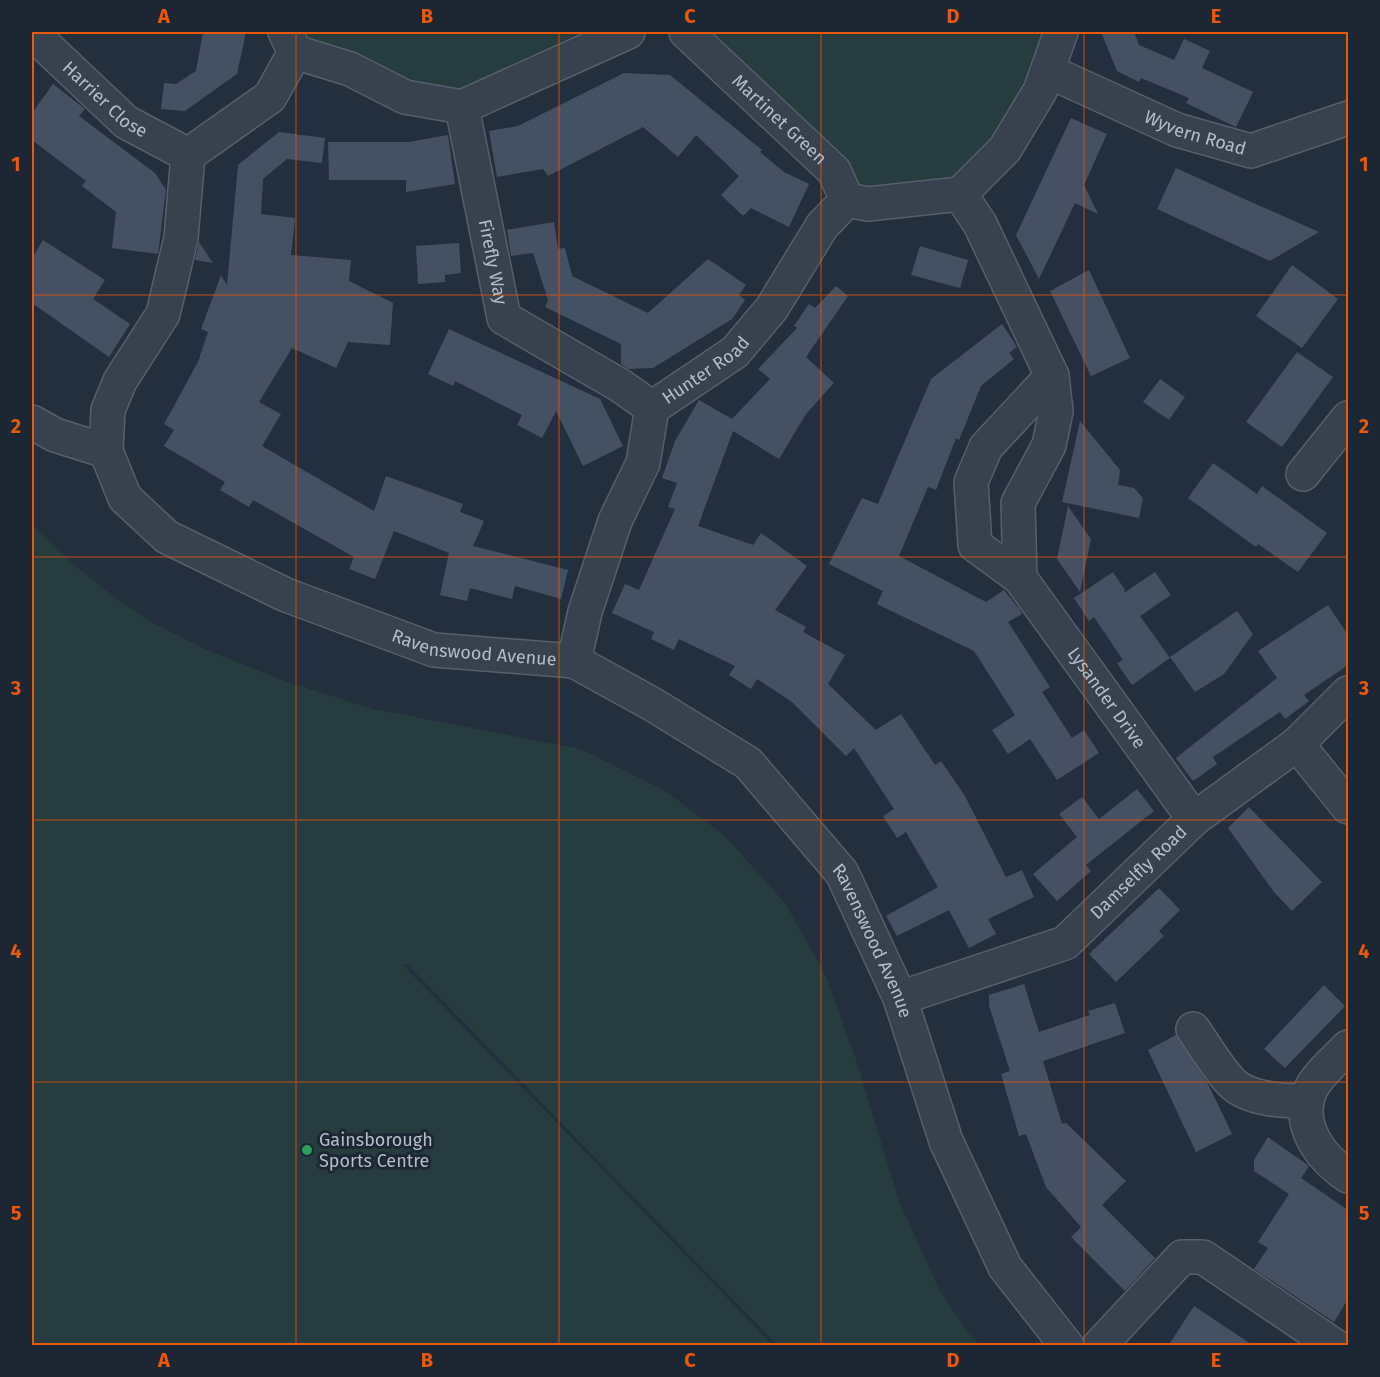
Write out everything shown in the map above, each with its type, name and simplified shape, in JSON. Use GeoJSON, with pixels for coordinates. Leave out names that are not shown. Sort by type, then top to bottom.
{"type":"FeatureCollection","features":[{"type":"Feature","properties":{"kind":"street"},"geometry":{"type":"LineString","coordinates":[[188,155],[270,97],[290,42],[405,97],[462,106],[628,32]]}},
{"type":"Feature","properties":{"kind":"street","name":"Martinet Green"},"geometry":{"type":"LineString","coordinates":[[686,32],[834,171],[847,200]]}},
{"type":"Feature","properties":{"kind":"street"},"geometry":{"type":"LineString","coordinates":[[847,200],[868,204],[960,194],[1005,149],[1040,92],[1061,32]]}},
{"type":"Feature","properties":{"kind":"street","name":"Harrier Close"},"geometry":{"type":"LineString","coordinates":[[32,33],[126,122],[188,155]]}},
{"type":"Feature","properties":{"kind":"street","name":"Wyvern Road"},"geometry":{"type":"LineString","coordinates":[[1048,71],[1177,130],[1251,151],[1348,118]]}},
{"type":"Feature","properties":{"kind":"street","name":"Firefly Way"},"geometry":{"type":"LineString","coordinates":[[462,106],[504,318],[621,386],[652,408]]}},
{"type":"Feature","properties":{"kind":"street","name":"Ravenswood Avenue"},"geometry":{"type":"LineString","coordinates":[[188,155],[181,238],[164,314],[120,381],[108,410],[106,451],[125,498],[167,537],[286,595],[434,650],[574,661],[652,704],[748,763],[842,873],[900,998],[946,1141],[1005,1267],[1067,1346]]}},
{"type":"Feature","properties":{"kind":"street"},"geometry":{"type":"LineString","coordinates":[[960,194],[980,224],[1052,376],[1056,411],[1049,445],[1018,503],[1020,578]]}},
{"type":"Feature","properties":{"kind":"street","name":"Hunter Road"},"geometry":{"type":"LineString","coordinates":[[574,661],[585,612],[615,521],[643,463],[652,408],[735,352],[772,308],[822,226],[847,200]]}},
{"type":"Feature","properties":{"kind":"street","name":"Lysander Drive"},"geometry":{"type":"LineString","coordinates":[[1052,376],[986,447],[971,482],[975,545],[1020,578],[1194,819]]}},
{"type":"Feature","properties":{"kind":"street"},"geometry":{"type":"LineString","coordinates":[[32,422],[55,435],[106,451]]}},
{"type":"Feature","properties":{"kind":"street"},"geometry":{"type":"LineString","coordinates":[[1303,474],[1344,431]]}},
{"type":"Feature","properties":{"kind":"street","name":"Damselfly Road"},"geometry":{"type":"LineString","coordinates":[[900,998],[1065,943],[1194,819],[1297,744],[1348,693]]}},
{"type":"Feature","properties":{"kind":"street"},"geometry":{"type":"LineString","coordinates":[[1297,744],[1348,807]]}},
{"type":"Feature","properties":{"kind":"street"},"geometry":{"type":"LineString","coordinates":[[1193,1029],[1233,1084],[1252,1093],[1284,1101],[1307,1101]]}},
{"type":"Feature","properties":{"kind":"street"},"geometry":{"type":"LineString","coordinates":[[1348,1047],[1312,1087],[1307,1101],[1312,1141],[1320,1153],[1348,1176]]}},
{"type":"Feature","properties":{"kind":"street"},"geometry":{"type":"LineString","coordinates":[[1099,1346],[1182,1257],[1203,1257],[1335,1346]]}},
{"type":"Feature","properties":{"kind":"green space"},"geometry":{"type":"Polygon","coordinates":[[[285,32],[628,32],[462,107],[285,32]]]}},
{"type":"Feature","properties":{"kind":"green space"},"geometry":{"type":"Polygon","coordinates":[[[686,32],[1061,32],[960,194],[868,204],[686,32]]]}},
{"type":"Feature","properties":{"kind":"green space"},"geometry":{"type":"Polygon","coordinates":[[[32,525],[74,565],[117,599],[153,623],[203,648],[287,682],[373,709],[581,749],[664,790],[725,836],[785,903],[825,974],[856,1060],[899,1201],[940,1291],[969,1334],[980,1345],[777,1345],[407,964],[403,965],[773,1345],[32,1345],[32,525]]]}},
{"type":"Feature","properties":{"kind":"building"},"geometry":{"type":"Polygon","coordinates":[[[203,32],[246,32],[237,74],[185,111],[161,109],[164,83],[176,84],[196,71],[203,32]]]}},
{"type":"Feature","properties":{"kind":"building"},"geometry":{"type":"Polygon","coordinates":[[[1101,32],[1134,32],[1139,45],[1174,60],[1184,39],[1210,51],[1202,68],[1253,92],[1236,127],[1186,103],[1189,98],[1141,78],[1139,82],[1117,71],[1101,32]]]}},
{"type":"Feature","properties":{"kind":"building"},"geometry":{"type":"Polygon","coordinates":[[[624,73],[670,75],[762,150],[760,152],[784,172],[809,184],[789,227],[751,208],[743,216],[721,195],[739,176],[696,135],[678,157],[643,127],[548,176],[543,169],[497,177],[489,131],[518,126],[624,73]]]}},
{"type":"Feature","properties":{"kind":"building"},"geometry":{"type":"Polygon","coordinates":[[[53,84],[85,109],[79,116],[155,173],[166,190],[158,254],[112,248],[116,212],[82,186],[86,181],[32,140],[32,113],[53,84]]]}},
{"type":"Feature","properties":{"kind":"building"},"geometry":{"type":"Polygon","coordinates":[[[1071,118],[1107,134],[1084,185],[1098,214],[1075,203],[1039,279],[1016,235],[1071,118]]]}},
{"type":"Feature","properties":{"kind":"building"},"geometry":{"type":"Polygon","coordinates":[[[279,132],[325,138],[322,163],[287,159],[263,179],[261,214],[295,218],[291,255],[351,260],[349,281],[393,303],[390,345],[348,342],[336,368],[292,348],[259,402],[281,414],[262,446],[374,511],[386,476],[463,504],[460,512],[484,521],[473,546],[568,570],[561,599],[515,586],[512,599],[470,588],[467,601],[440,595],[449,553],[394,531],[375,579],[349,569],[354,557],[253,500],[249,507],[220,490],[225,482],[164,446],[174,430],[164,424],[198,362],[208,332],[201,329],[221,275],[227,285],[238,165],[279,132]]]}},
{"type":"Feature","properties":{"kind":"building"},"geometry":{"type":"Polygon","coordinates":[[[448,135],[455,184],[406,192],[406,180],[329,180],[328,142],[409,142],[448,135]]]}},
{"type":"Feature","properties":{"kind":"building"},"geometry":{"type":"Polygon","coordinates":[[[1176,168],[1319,232],[1270,261],[1157,209],[1176,168]]]}},
{"type":"Feature","properties":{"kind":"building"},"geometry":{"type":"Polygon","coordinates":[[[554,222],[558,249],[565,248],[572,276],[648,313],[708,259],[746,285],[739,295],[745,300],[732,319],[653,368],[628,369],[621,364],[621,344],[545,307],[548,300],[533,253],[511,256],[507,230],[554,222]]]}},
{"type":"Feature","properties":{"kind":"building"},"geometry":{"type":"Polygon","coordinates":[[[43,240],[105,280],[93,299],[130,324],[109,357],[32,303],[32,258],[43,240]]]}},
{"type":"Feature","properties":{"kind":"building"},"geometry":{"type":"Polygon","coordinates":[[[199,242],[213,263],[195,260],[199,242]]]}},
{"type":"Feature","properties":{"kind":"building"},"geometry":{"type":"Polygon","coordinates":[[[459,243],[461,273],[445,275],[445,282],[418,284],[416,246],[459,243]]]}},
{"type":"Feature","properties":{"kind":"building"},"geometry":{"type":"Polygon","coordinates":[[[920,246],[968,260],[960,288],[911,275],[920,246]]]}},
{"type":"Feature","properties":{"kind":"building"},"geometry":{"type":"Polygon","coordinates":[[[1292,265],[1338,299],[1302,348],[1256,316],[1292,265]]]}},
{"type":"Feature","properties":{"kind":"building"},"geometry":{"type":"Polygon","coordinates":[[[1089,270],[1130,358],[1091,376],[1050,291],[1089,270]]]}},
{"type":"Feature","properties":{"kind":"building"},"geometry":{"type":"Polygon","coordinates":[[[836,286],[848,296],[806,357],[834,383],[806,414],[779,459],[733,431],[698,526],[753,545],[761,533],[807,566],[775,610],[806,627],[803,632],[845,655],[828,684],[876,730],[901,714],[935,765],[941,761],[965,796],[1006,877],[1022,870],[1034,897],[988,919],[996,934],[969,948],[949,910],[897,936],[886,916],[938,887],[906,832],[897,838],[883,816],[894,809],[854,748],[846,756],[792,702],[757,679],[751,689],[729,675],[735,666],[679,639],[674,650],[651,639],[654,632],[612,613],[625,584],[639,590],[675,509],[668,507],[677,483],[662,478],[675,441],[699,400],[732,419],[770,379],[758,369],[797,328],[794,326],[809,304],[815,308],[836,286]]]}},
{"type":"Feature","properties":{"kind":"building"},"geometry":{"type":"Polygon","coordinates":[[[1002,324],[1017,347],[1009,353],[1014,359],[981,386],[959,440],[956,438],[936,490],[928,487],[899,556],[986,602],[1004,590],[1020,610],[1022,614],[1008,622],[1050,687],[1042,692],[1072,738],[1084,730],[1099,753],[1057,780],[1030,739],[1008,754],[992,730],[1015,715],[974,651],[877,604],[883,591],[829,564],[862,498],[878,504],[931,379],[1002,324]]]}},
{"type":"Feature","properties":{"kind":"building"},"geometry":{"type":"Polygon","coordinates":[[[449,329],[600,399],[623,446],[583,466],[556,411],[542,438],[517,425],[522,415],[455,381],[453,386],[428,374],[449,329]]]}},
{"type":"Feature","properties":{"kind":"building"},"geometry":{"type":"Polygon","coordinates":[[[1297,352],[1333,377],[1282,447],[1246,422],[1297,352]]]}},
{"type":"Feature","properties":{"kind":"building"},"geometry":{"type":"Polygon","coordinates":[[[1160,379],[1185,397],[1169,420],[1143,402],[1160,379]]]}},
{"type":"Feature","properties":{"kind":"building"},"geometry":{"type":"Polygon","coordinates":[[[1080,421],[1120,470],[1118,485],[1134,488],[1143,498],[1139,518],[1062,502],[1080,421]]]}},
{"type":"Feature","properties":{"kind":"building"},"geometry":{"type":"Polygon","coordinates":[[[1213,463],[1257,494],[1262,486],[1327,533],[1298,572],[1258,544],[1256,547],[1188,498],[1213,463]]]}},
{"type":"Feature","properties":{"kind":"building"},"geometry":{"type":"Polygon","coordinates":[[[1068,506],[1091,539],[1080,592],[1057,559],[1068,506]]]}},
{"type":"Feature","properties":{"kind":"building"},"geometry":{"type":"Polygon","coordinates":[[[1113,572],[1125,590],[1124,593],[1155,572],[1171,595],[1140,616],[1170,658],[1132,685],[1117,663],[1123,660],[1094,617],[1089,621],[1074,598],[1113,572]]]}},
{"type":"Feature","properties":{"kind":"building"},"geometry":{"type":"Polygon","coordinates":[[[1328,605],[1348,635],[1348,665],[1304,695],[1309,701],[1285,719],[1280,712],[1213,757],[1217,764],[1193,781],[1176,758],[1277,678],[1258,651],[1328,605]]]}},
{"type":"Feature","properties":{"kind":"building"},"geometry":{"type":"Polygon","coordinates":[[[1237,611],[1253,634],[1224,674],[1195,692],[1170,657],[1237,611]]]}},
{"type":"Feature","properties":{"kind":"building"},"geometry":{"type":"Polygon","coordinates":[[[1137,789],[1154,811],[1086,865],[1091,871],[1057,901],[1033,874],[1077,837],[1059,814],[1082,797],[1099,819],[1137,789]]]}},
{"type":"Feature","properties":{"kind":"building"},"geometry":{"type":"Polygon","coordinates":[[[1249,807],[1322,882],[1292,911],[1274,892],[1228,828],[1249,807]]]}},
{"type":"Feature","properties":{"kind":"building"},"geometry":{"type":"Polygon","coordinates":[[[1159,888],[1180,910],[1159,931],[1164,936],[1116,982],[1089,954],[1159,888]]]}},
{"type":"Feature","properties":{"kind":"building"},"geometry":{"type":"Polygon","coordinates":[[[1024,984],[1039,1032],[1090,1015],[1088,1011],[1115,1003],[1125,1033],[1043,1061],[1062,1124],[1066,1123],[1126,1181],[1102,1205],[1155,1258],[1125,1291],[1071,1237],[1081,1227],[1046,1187],[1026,1134],[1019,1136],[1001,1074],[1010,1071],[989,1006],[989,995],[1024,984]]]}},
{"type":"Feature","properties":{"kind":"building"},"geometry":{"type":"Polygon","coordinates":[[[1324,985],[1345,1006],[1285,1068],[1264,1049],[1324,985]]]}},
{"type":"Feature","properties":{"kind":"building"},"geometry":{"type":"Polygon","coordinates":[[[1176,1035],[1208,1084],[1232,1134],[1196,1152],[1148,1050],[1176,1035]]]}},
{"type":"Feature","properties":{"kind":"building"},"geometry":{"type":"Polygon","coordinates":[[[1268,1137],[1309,1166],[1301,1178],[1348,1210],[1348,1299],[1334,1322],[1254,1269],[1268,1248],[1258,1242],[1289,1194],[1254,1171],[1254,1160],[1268,1137]]]}},
{"type":"Feature","properties":{"kind":"building"},"geometry":{"type":"Polygon","coordinates":[[[1194,1306],[1254,1346],[1168,1346],[1194,1306]]]}},
{"type":"Feature","properties":{"kind":"place","name":"Gainsborough Sports Centre"},"geometry":{"type":"Point","coordinates":[307,1150]}}]}
